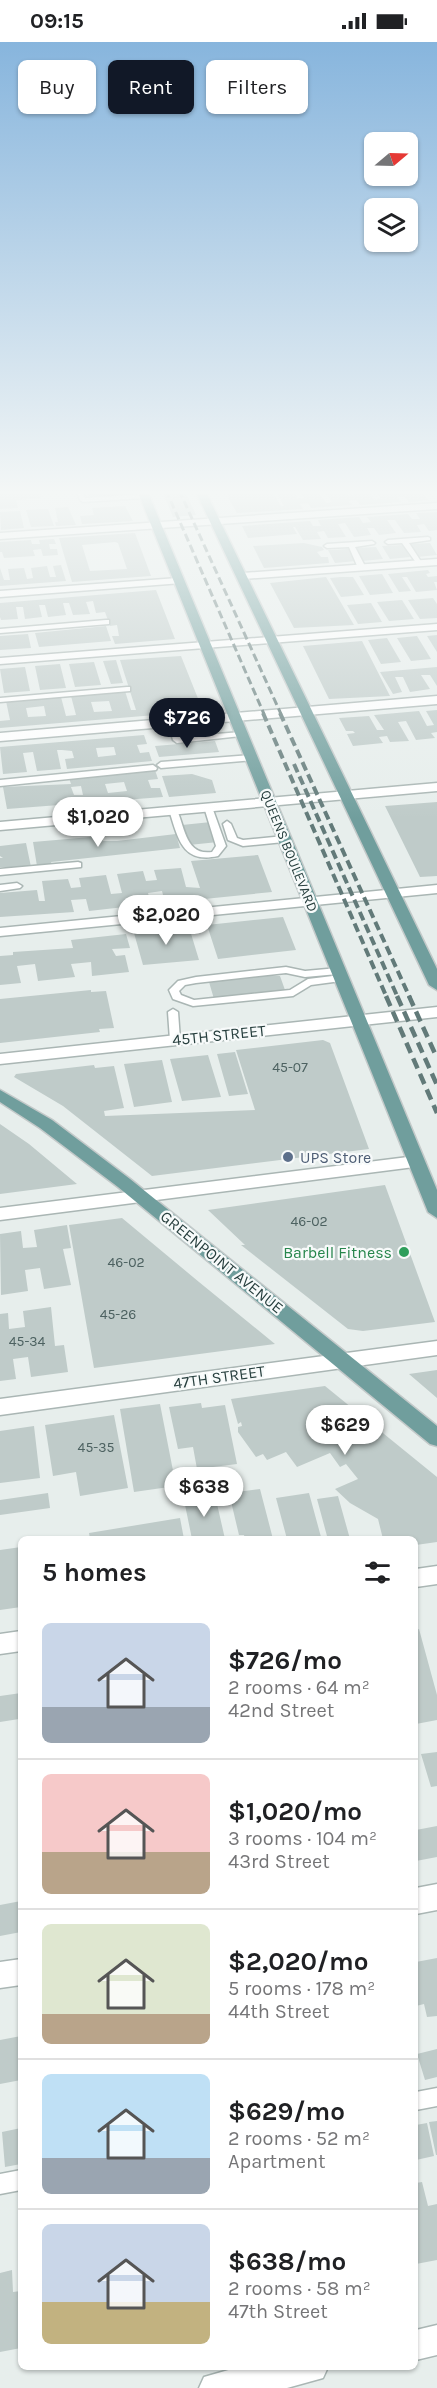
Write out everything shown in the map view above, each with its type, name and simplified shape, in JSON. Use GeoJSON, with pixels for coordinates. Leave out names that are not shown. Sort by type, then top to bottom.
{"type":"FeatureCollection","features":[{"type":"Feature","properties":{"kind":"main road","name":"QUEENS BOULEVARD"},"geometry":{"type":"LineString","coordinates":[[186,599],[437,1212]]}},
{"type":"Feature","properties":{"kind":"main road"},"geometry":{"type":"LineString","coordinates":[[254,599],[437,985]]}},
{"type":"Feature","properties":{"kind":"main road","name":"GREENPOINT AVENUE"},"geometry":{"type":"LineString","coordinates":[[0,1095],[46,1125],[140,1196],[437,1437]]}},
{"type":"Feature","properties":{"kind":"street"},"geometry":{"type":"LineString","coordinates":[[0,661],[437,627]]}},
{"type":"Feature","properties":{"kind":"street"},"geometry":{"type":"LineString","coordinates":[[0,737],[437,700]]}},
{"type":"Feature","properties":{"kind":"street"},"geometry":{"type":"LineString","coordinates":[[0,826],[437,787]]}},
{"type":"Feature","properties":{"kind":"street"},"geometry":{"type":"LineString","coordinates":[[0,932],[437,889]]}},
{"type":"Feature","properties":{"kind":"street","name":"45TH STREET"},"geometry":{"type":"LineString","coordinates":[[0,1059],[437,1012]]}},
{"type":"Feature","properties":{"kind":"street"},"geometry":{"type":"LineString","coordinates":[[0,1214],[416,1162]]}},
{"type":"Feature","properties":{"kind":"street","name":"47TH STREET"},"geometry":{"type":"LineString","coordinates":[[0,1407],[437,1348]]}},
{"type":"Feature","properties":{"kind":"street"},"geometry":{"type":"LineString","coordinates":[[418,1578],[437,1575]]}},
{"type":"Feature","properties":{"kind":"street"},"geometry":{"type":"LineString","coordinates":[[0,1644],[18,1641]]}},
{"type":"Feature","properties":{"kind":"street"},"geometry":{"type":"LineString","coordinates":[[418,1901],[437,1897]]}},
{"type":"Feature","properties":{"kind":"street"},"geometry":{"type":"LineString","coordinates":[[0,1975],[18,1972]]}},
{"type":"Feature","properties":{"kind":"street"},"geometry":{"type":"LineString","coordinates":[[418,2345],[437,2340]]}},
{"type":"Feature","properties":{"kind":"street"},"geometry":{"type":"LineString","coordinates":[[215,2388],[298,2370]]}},
{"type":"Feature","properties":{"kind":"lane"},"geometry":{"type":"LineString","coordinates":[[0,631],[106,622]]}},
{"type":"Feature","properties":{"kind":"lane"},"geometry":{"type":"LineString","coordinates":[[0,700],[127,689]]}},
{"type":"Feature","properties":{"kind":"lane"},"geometry":{"type":"LineString","coordinates":[[172,722],[177,740],[241,734]]}},
{"type":"Feature","properties":{"kind":"lane"},"geometry":{"type":"LineString","coordinates":[[0,783],[250,758]]}},
{"type":"Feature","properties":{"kind":"lane"},"geometry":{"type":"LineString","coordinates":[[173,810],[188,849],[195,855],[206,856],[218,852],[221,846],[208,807]]}},
{"type":"Feature","properties":{"kind":"lane"},"geometry":{"type":"LineString","coordinates":[[227,824],[233,840],[243,843],[284,839]]}},
{"type":"Feature","properties":{"kind":"lane"},"geometry":{"type":"LineString","coordinates":[[0,872],[78,865]]}},
{"type":"Feature","properties":{"kind":"lane"},"geometry":{"type":"LineString","coordinates":[[0,888],[17,886]]}},
{"type":"Feature","properties":{"kind":"lane"},"geometry":{"type":"LineString","coordinates":[[286,970],[305,974],[339,975],[308,982],[293,993],[193,1003],[177,997],[174,990],[182,983],[286,970]]}},
{"type":"Feature","properties":{"kind":"lane"},"geometry":{"type":"LineString","coordinates":[[173,1012],[175,1040]]}},
{"type":"Feature","properties":{"kind":"lane"},"geometry":{"type":"LineString","coordinates":[[418,2102],[437,2097]]}},
{"type":"Feature","properties":{"kind":"lane"},"geometry":{"type":"LineString","coordinates":[[0,2184],[18,2181]]}},
{"type":"Feature","properties":{"kind":"building"},"geometry":{"type":"Polygon","coordinates":[[[42,599],[160,599],[175,639],[115,644],[112,636],[119,636],[117,625],[110,626],[105,612],[96,613],[93,601],[86,602],[90,614],[73,615],[69,603],[63,603],[66,615],[48,617],[45,605],[39,605],[42,617],[25,619],[23,607],[16,607],[18,619],[1,620],[0,603],[42,599]]]}},
{"type":"Feature","properties":{"kind":"building"},"geometry":{"type":"Polygon","coordinates":[[[279,599],[339,599],[354,625],[294,628],[279,599]]]}},
{"type":"Feature","properties":{"kind":"building"},"geometry":{"type":"Polygon","coordinates":[[[434,599],[437,604],[437,618],[420,619],[408,600],[434,599]]]}},
{"type":"Feature","properties":{"kind":"building"},"geometry":{"type":"Polygon","coordinates":[[[402,600],[414,619],[389,621],[377,602],[402,600]]]}},
{"type":"Feature","properties":{"kind":"building"},"geometry":{"type":"Polygon","coordinates":[[[371,603],[382,622],[358,624],[347,605],[371,603]]]}},
{"type":"Feature","properties":{"kind":"building"},"geometry":{"type":"Polygon","coordinates":[[[106,626],[111,641],[39,647],[35,633],[106,626]]]}},
{"type":"Feature","properties":{"kind":"building"},"geometry":{"type":"Polygon","coordinates":[[[28,634],[31,648],[0,650],[0,636],[28,634]]]}},
{"type":"Feature","properties":{"kind":"building"},"geometry":{"type":"Polygon","coordinates":[[[437,635],[437,652],[427,636],[437,635]]]}},
{"type":"Feature","properties":{"kind":"building"},"geometry":{"type":"Polygon","coordinates":[[[417,636],[431,659],[411,661],[397,638],[417,636]]]}},
{"type":"Feature","properties":{"kind":"building"},"geometry":{"type":"Polygon","coordinates":[[[387,638],[401,662],[381,664],[368,640],[387,638]]]}},
{"type":"Feature","properties":{"kind":"building"},"geometry":{"type":"Polygon","coordinates":[[[362,641],[390,696],[329,699],[303,646],[362,641]]]}},
{"type":"Feature","properties":{"kind":"building"},"geometry":{"type":"Polygon","coordinates":[[[181,656],[203,711],[0,728],[0,721],[10,720],[6,701],[61,697],[66,716],[76,715],[71,696],[125,691],[131,710],[136,710],[120,660],[181,656]],[[109,701],[91,702],[94,712],[112,711],[109,701]],[[44,706],[26,708],[28,717],[46,716],[44,706]]]}},
{"type":"Feature","properties":{"kind":"building"},"geometry":{"type":"Polygon","coordinates":[[[116,660],[123,683],[111,684],[103,661],[116,660]]]}},
{"type":"Feature","properties":{"kind":"building"},"geometry":{"type":"Polygon","coordinates":[[[94,662],[101,685],[75,687],[69,664],[94,662]]]}},
{"type":"Feature","properties":{"kind":"building"},"geometry":{"type":"Polygon","coordinates":[[[60,664],[66,688],[40,690],[35,666],[60,664]]]}},
{"type":"Feature","properties":{"kind":"building"},"geometry":{"type":"Polygon","coordinates":[[[25,667],[30,691],[4,693],[0,669],[25,667]]]}},
{"type":"Feature","properties":{"kind":"building"},"geometry":{"type":"Polygon","coordinates":[[[437,667],[437,686],[430,675],[421,675],[430,689],[410,692],[403,677],[395,677],[402,692],[393,694],[380,672],[437,667]]]}},
{"type":"Feature","properties":{"kind":"building"},"geometry":{"type":"Polygon","coordinates":[[[437,710],[437,732],[431,733],[435,738],[416,740],[406,721],[398,722],[409,741],[390,742],[387,736],[379,737],[383,743],[353,746],[347,734],[355,733],[346,731],[339,718],[369,716],[377,730],[384,730],[374,715],[419,711],[427,726],[434,725],[426,711],[437,710]]]}},
{"type":"Feature","properties":{"kind":"building"},"geometry":{"type":"Polygon","coordinates":[[[144,735],[147,744],[137,745],[140,753],[149,752],[152,761],[67,769],[65,759],[74,758],[72,751],[57,750],[61,769],[37,771],[33,752],[23,753],[27,772],[3,774],[0,747],[144,735]],[[114,747],[96,748],[98,757],[116,755],[114,747]]]}},
{"type":"Feature","properties":{"kind":"building"},"geometry":{"type":"Polygon","coordinates":[[[215,741],[219,752],[159,757],[155,746],[215,741]]]}},
{"type":"Feature","properties":{"kind":"building"},"geometry":{"type":"Polygon","coordinates":[[[155,770],[158,779],[148,780],[151,788],[160,788],[163,797],[7,809],[3,787],[71,784],[69,778],[155,770]],[[124,782],[105,784],[108,793],[127,791],[124,782]],[[81,786],[71,787],[74,795],[83,795],[81,786]]]}},
{"type":"Feature","properties":{"kind":"building"},"geometry":{"type":"Polygon","coordinates":[[[192,774],[212,780],[216,793],[169,797],[162,776],[192,774]]]}},
{"type":"Feature","properties":{"kind":"building"},"geometry":{"type":"Polygon","coordinates":[[[437,802],[437,876],[420,877],[385,806],[437,802]]]}},
{"type":"Feature","properties":{"kind":"building"},"geometry":{"type":"Polygon","coordinates":[[[211,822],[218,842],[189,845],[182,825],[211,822]]]}},
{"type":"Feature","properties":{"kind":"building"},"geometry":{"type":"Polygon","coordinates":[[[176,834],[180,848],[51,862],[52,865],[37,866],[33,842],[102,836],[103,841],[117,841],[176,834]]]}},
{"type":"Feature","properties":{"kind":"building"},"geometry":{"type":"Polygon","coordinates":[[[26,843],[31,867],[0,867],[0,858],[3,858],[0,856],[0,846],[26,843]]]}},
{"type":"Feature","properties":{"kind":"building"},"geometry":{"type":"Polygon","coordinates":[[[258,855],[272,892],[165,903],[162,891],[148,893],[151,904],[89,911],[86,899],[71,900],[74,912],[0,917],[0,893],[37,890],[39,901],[45,901],[42,881],[68,879],[71,888],[81,887],[79,878],[106,875],[111,894],[122,893],[117,874],[143,871],[146,881],[157,880],[154,870],[181,868],[186,887],[200,888],[191,861],[258,855]]]}},
{"type":"Feature","properties":{"kind":"building"},"geometry":{"type":"Polygon","coordinates":[[[283,917],[296,950],[218,959],[207,925],[283,917]]]}},
{"type":"Feature","properties":{"kind":"building"},"geometry":{"type":"Polygon","coordinates":[[[189,927],[199,960],[143,965],[134,933],[189,927]]]}},
{"type":"Feature","properties":{"kind":"building"},"geometry":{"type":"Polygon","coordinates":[[[126,934],[130,948],[112,949],[116,956],[125,955],[129,972],[92,976],[91,962],[71,964],[75,977],[38,981],[35,964],[17,966],[21,983],[0,985],[0,956],[13,955],[13,952],[73,948],[71,940],[126,934]]]}},
{"type":"Feature","properties":{"kind":"building"},"geometry":{"type":"Polygon","coordinates":[[[258,975],[280,976],[285,990],[214,999],[209,982],[258,975]]]}},
{"type":"Feature","properties":{"kind":"building"},"geometry":{"type":"Polygon","coordinates":[[[91,990],[91,992],[106,991],[114,1028],[99,1029],[100,1032],[0,1043],[0,999],[91,990]]]}},
{"type":"Feature","properties":{"kind":"building"},"geometry":{"type":"Polygon","coordinates":[[[323,1040],[330,1043],[369,1149],[152,1176],[63,1106],[14,1077],[16,1074],[94,1065],[95,1068],[114,1066],[124,1108],[104,1111],[105,1116],[255,1110],[236,1050],[323,1040]]]}},
{"type":"Feature","properties":{"kind":"building"},"geometry":{"type":"Polygon","coordinates":[[[235,1052],[248,1094],[229,1096],[217,1054],[235,1052]]]}},
{"type":"Feature","properties":{"kind":"building"},"geometry":{"type":"Polygon","coordinates":[[[208,1055],[221,1097],[182,1101],[170,1059],[208,1055]]]}},
{"type":"Feature","properties":{"kind":"building"},"geometry":{"type":"Polygon","coordinates":[[[162,1060],[172,1102],[134,1107],[124,1064],[162,1060]]]}},
{"type":"Feature","properties":{"kind":"building"},"geometry":{"type":"Polygon","coordinates":[[[0,1124],[29,1144],[77,1184],[0,1194],[0,1124]]]}},
{"type":"Feature","properties":{"kind":"building"},"geometry":{"type":"Polygon","coordinates":[[[385,1185],[435,1322],[363,1331],[348,1329],[241,1245],[245,1245],[208,1210],[385,1185]]]}},
{"type":"Feature","properties":{"kind":"building"},"geometry":{"type":"Polygon","coordinates":[[[122,1218],[275,1344],[94,1368],[69,1225],[122,1218]]]}},
{"type":"Feature","properties":{"kind":"building"},"geometry":{"type":"Polygon","coordinates":[[[67,1225],[71,1248],[63,1249],[71,1285],[44,1289],[40,1268],[25,1270],[28,1291],[1,1295],[0,1234],[21,1231],[23,1248],[37,1247],[34,1230],[67,1225]]]}},
{"type":"Feature","properties":{"kind":"building"},"geometry":{"type":"Polygon","coordinates":[[[51,1307],[55,1346],[64,1345],[68,1372],[31,1377],[28,1357],[13,1359],[16,1379],[0,1381],[0,1314],[8,1313],[9,1329],[25,1327],[23,1311],[51,1307]]]}},
{"type":"Feature","properties":{"kind":"building"},"geometry":{"type":"Polygon","coordinates":[[[437,1370],[437,1398],[409,1374],[437,1370]]]}},
{"type":"Feature","properties":{"kind":"building"},"geometry":{"type":"Polygon","coordinates":[[[325,1386],[437,1477],[437,1542],[418,1545],[418,1536],[382,1536],[378,1519],[350,1503],[335,1489],[358,1479],[346,1464],[340,1467],[330,1453],[297,1467],[286,1452],[267,1460],[263,1454],[256,1457],[238,1432],[238,1427],[242,1426],[241,1422],[238,1424],[231,1399],[325,1386]]]}},
{"type":"Feature","properties":{"kind":"building"},"geometry":{"type":"Polygon","coordinates":[[[201,1403],[202,1408],[225,1405],[237,1464],[197,1469],[193,1447],[178,1449],[169,1407],[201,1403]]]}},
{"type":"Feature","properties":{"kind":"building"},"geometry":{"type":"Polygon","coordinates":[[[160,1404],[176,1486],[134,1492],[120,1409],[160,1404]]]}},
{"type":"Feature","properties":{"kind":"building"},"geometry":{"type":"Polygon","coordinates":[[[114,1415],[128,1488],[80,1496],[76,1472],[53,1476],[45,1425],[114,1415]]]}},
{"type":"Feature","properties":{"kind":"building"},"geometry":{"type":"Polygon","coordinates":[[[34,1426],[40,1478],[0,1483],[0,1431],[34,1426]]]}},
{"type":"Feature","properties":{"kind":"building"},"geometry":{"type":"Polygon","coordinates":[[[260,1489],[272,1536],[239,1535],[229,1493],[260,1489]]]}},
{"type":"Feature","properties":{"kind":"building"},"geometry":{"type":"Polygon","coordinates":[[[48,1493],[50,1508],[0,1515],[0,1500],[48,1493]]]}},
{"type":"Feature","properties":{"kind":"building"},"geometry":{"type":"Polygon","coordinates":[[[309,1493],[321,1536],[286,1536],[276,1498],[309,1493]]]}},
{"type":"Feature","properties":{"kind":"building"},"geometry":{"type":"Polygon","coordinates":[[[215,1495],[224,1536],[191,1536],[184,1500],[215,1495]]]}},
{"type":"Feature","properties":{"kind":"building"},"geometry":{"type":"Polygon","coordinates":[[[338,1496],[349,1536],[327,1536],[317,1499],[338,1496]]]}},
{"type":"Feature","properties":{"kind":"building"},"geometry":{"type":"Polygon","coordinates":[[[180,1518],[183,1536],[90,1536],[89,1533],[180,1518]]]}},
{"type":"Feature","properties":{"kind":"building"},"geometry":{"type":"Polygon","coordinates":[[[18,1547],[18,1607],[0,1610],[0,1550],[18,1547]]]}},
{"type":"Feature","properties":{"kind":"building"},"geometry":{"type":"Polygon","coordinates":[[[418,1629],[437,1695],[437,1720],[418,1724],[418,1629]]]}},
{"type":"Feature","properties":{"kind":"building"},"geometry":{"type":"Polygon","coordinates":[[[18,1693],[18,1719],[0,1722],[0,1696],[18,1693]]]}},
{"type":"Feature","properties":{"kind":"building"},"geometry":{"type":"Polygon","coordinates":[[[437,1752],[437,1786],[431,1787],[421,1754],[437,1752]]]}},
{"type":"Feature","properties":{"kind":"building"},"geometry":{"type":"Polygon","coordinates":[[[437,1826],[437,1857],[418,1861],[418,1830],[437,1826]]]}},
{"type":"Feature","properties":{"kind":"building"},"geometry":{"type":"Polygon","coordinates":[[[18,1902],[18,1933],[0,1936],[0,1905],[18,1902]]]}},
{"type":"Feature","properties":{"kind":"building"},"geometry":{"type":"Polygon","coordinates":[[[437,1958],[437,2016],[427,2017],[424,2004],[418,2006],[418,1962],[437,1958]]]}},
{"type":"Feature","properties":{"kind":"building"},"geometry":{"type":"Polygon","coordinates":[[[18,2037],[18,2081],[0,2084],[0,2040],[18,2037]]]}},
{"type":"Feature","properties":{"kind":"building"},"geometry":{"type":"Polygon","coordinates":[[[437,2049],[437,2077],[425,2080],[418,2054],[437,2049]]]}},
{"type":"Feature","properties":{"kind":"building"},"geometry":{"type":"Polygon","coordinates":[[[437,2121],[437,2155],[436,2155],[429,2122],[437,2121]]]}},
{"type":"Feature","properties":{"kind":"building"},"geometry":{"type":"Polygon","coordinates":[[[427,2123],[434,2156],[418,2160],[418,2125],[427,2123]]]}},
{"type":"Feature","properties":{"kind":"building"},"geometry":{"type":"Polygon","coordinates":[[[18,2129],[18,2165],[5,2167],[2,2132],[18,2129]]]}},
{"type":"Feature","properties":{"kind":"building"},"geometry":{"type":"Polygon","coordinates":[[[422,2182],[428,2206],[437,2204],[437,2260],[418,2264],[418,2183],[422,2182]]]}},
{"type":"Feature","properties":{"kind":"building"},"geometry":{"type":"Polygon","coordinates":[[[12,2270],[13,2292],[18,2291],[18,2349],[0,2352],[0,2273],[12,2270]]]}},
{"type":"Feature","properties":{"kind":"railway"},"geometry":{"type":"LineString","coordinates":[[214,599],[264,714]]}},
{"type":"Feature","properties":{"kind":"railway"},"geometry":{"type":"LineString","coordinates":[[229,599],[281,714]]}},
{"type":"Feature","properties":{"kind":"railway"},"geometry":{"type":"LineString","coordinates":[[263,713],[387,998]]}},
{"type":"Feature","properties":{"kind":"railway"},"geometry":{"type":"LineString","coordinates":[[280,713],[410,998]]}},
{"type":"Feature","properties":{"kind":"railway"},"geometry":{"type":"LineString","coordinates":[[294,764],[398,998]]}},
{"type":"Feature","properties":{"kind":"railway"},"geometry":{"type":"LineString","coordinates":[[386,996],[437,1113]]}},
{"type":"Feature","properties":{"kind":"railway"},"geometry":{"type":"LineString","coordinates":[[397,996],[437,1085]]}},
{"type":"Feature","properties":{"kind":"railway"},"geometry":{"type":"LineString","coordinates":[[409,996],[437,1058]]}},
{"type":"Feature","properties":{"kind":"place","name":"UPS Store"},"geometry":{"type":"Point","coordinates":[288,1157]}},
{"type":"Feature","properties":{"kind":"place","name":"Barbell Fitness"},"geometry":{"type":"Point","coordinates":[404,1252]}}]}
